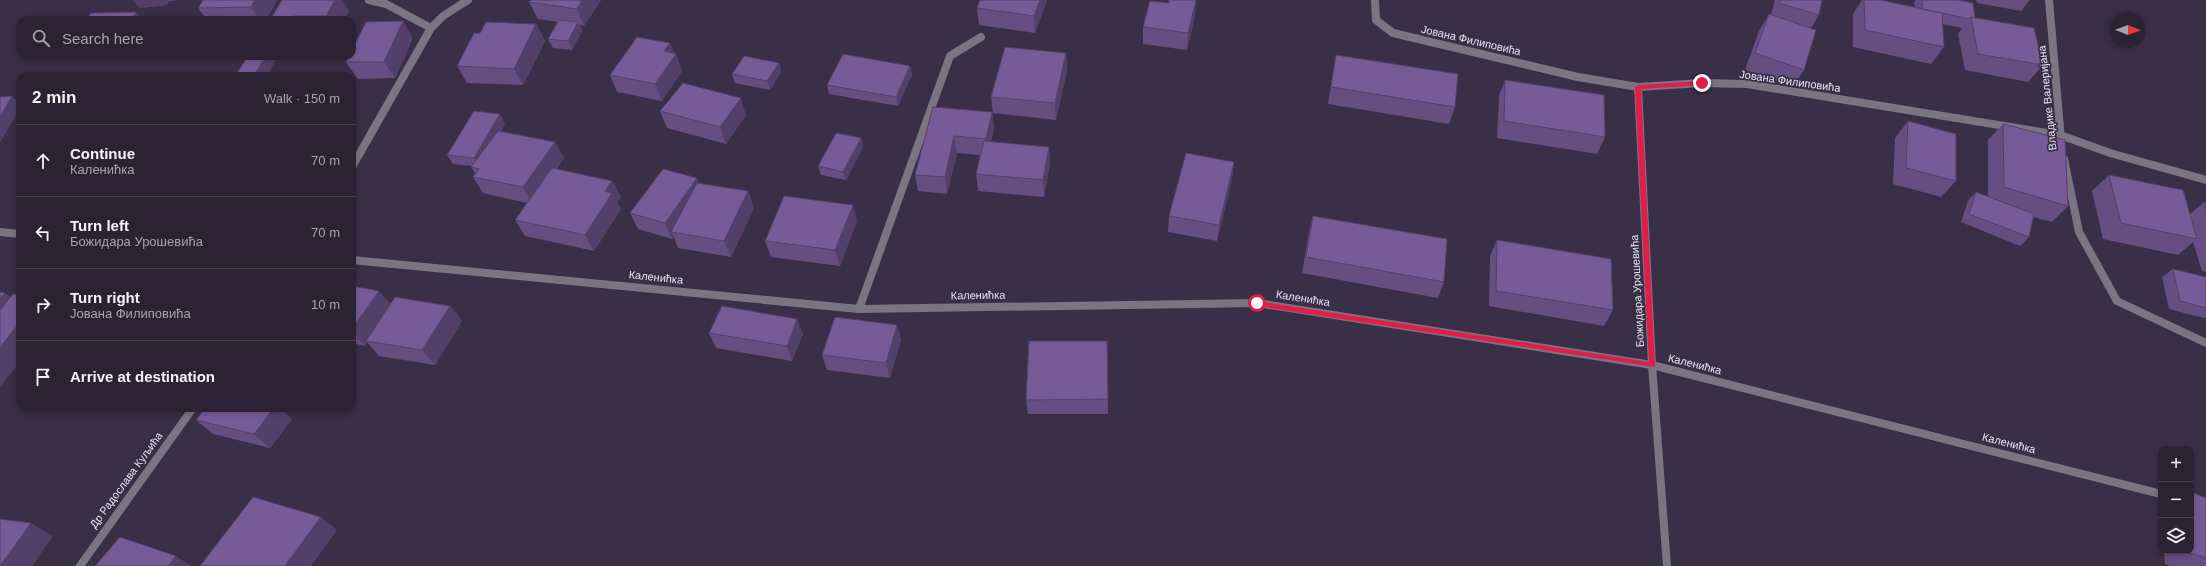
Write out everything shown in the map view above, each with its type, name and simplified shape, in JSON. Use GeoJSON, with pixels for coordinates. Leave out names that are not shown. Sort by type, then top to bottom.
{"type":"FeatureCollection","features":[{"type":"Feature","properties":{"kind":"street"},"geometry":{"type":"LineString","coordinates":[[369,0],[386,4],[431,28]]}},
{"type":"Feature","properties":{"kind":"street"},"geometry":{"type":"LineString","coordinates":[[356,160],[431,28],[443,16],[468,0]]}},
{"type":"Feature","properties":{"kind":"street","name":"Јована Филиповића"},"geometry":{"type":"LineString","coordinates":[[1375,0],[1376,20],[1393,33],[1578,77],[1638,87],[1702,83],[1747,84],[2060,135],[2110,153],[2206,180]]}},
{"type":"Feature","properties":{"kind":"street","name":"Владике Валеријана"},"geometry":{"type":"LineString","coordinates":[[2049,0],[2060,135],[2079,232],[2117,301],[2206,343]]}},
{"type":"Feature","properties":{"kind":"street"},"geometry":{"type":"LineString","coordinates":[[859,309],[950,56],[981,37]]}},
{"type":"Feature","properties":{"kind":"street","name":"Божидара Урошевића"},"geometry":{"type":"LineString","coordinates":[[1638,87],[1652,365],[1667,566]]}},
{"type":"Feature","properties":{"kind":"street"},"geometry":{"type":"LineString","coordinates":[[0,232],[16,234]]}},
{"type":"Feature","properties":{"kind":"street","name":"Каленићка"},"geometry":{"type":"LineString","coordinates":[[356,260],[859,309],[1257,303],[1652,365],[2158,493]]}},
{"type":"Feature","properties":{"kind":"street","name":"Др Радослава Куљића"},"geometry":{"type":"LineString","coordinates":[[80,566],[190,412]]}},
{"type":"Feature","properties":{"kind":"building"},"geometry":{"type":"Polygon","coordinates":[[[203,0],[255,0],[251,7],[198,8],[203,0]]]}},
{"type":"Feature","properties":{"kind":"building"},"geometry":{"type":"Polygon","coordinates":[[[282,0],[335,0],[326,16],[272,16],[282,0]]]}},
{"type":"Feature","properties":{"kind":"building"},"geometry":{"type":"Polygon","coordinates":[[[531,0],[582,0],[577,9],[529,2],[531,0]]]}},
{"type":"Feature","properties":{"kind":"building"},"geometry":{"type":"Polygon","coordinates":[[[980,0],[1040,0],[1034,16],[977,8],[980,0]]]}},
{"type":"Feature","properties":{"kind":"building"},"geometry":{"type":"Polygon","coordinates":[[[1169,0],[1196,0],[1188,33],[1143,27],[1150,1],[1169,3],[1169,0]]]}},
{"type":"Feature","properties":{"kind":"building"},"geometry":{"type":"Polygon","coordinates":[[[1780,0],[1822,0],[1819,15],[1779,3],[1780,0]]]}},
{"type":"Feature","properties":{"kind":"building"},"geometry":{"type":"Polygon","coordinates":[[[1864,0],[1880,0],[1942,13],[1944,47],[1865,30],[1864,0]]]}},
{"type":"Feature","properties":{"kind":"building"},"geometry":{"type":"Polygon","coordinates":[[[1922,0],[1958,0],[1973,3],[1975,18],[1971,17],[1969,19],[1923,9],[1922,0]]]}},
{"type":"Feature","properties":{"kind":"building"},"geometry":{"type":"Polygon","coordinates":[[[136,12],[134,16],[89,16],[91,13],[136,12]]]}},
{"type":"Feature","properties":{"kind":"building"},"geometry":{"type":"Polygon","coordinates":[[[1769,14],[1816,30],[1804,70],[1755,53],[1769,14]]]}},
{"type":"Feature","properties":{"kind":"building"},"geometry":{"type":"Polygon","coordinates":[[[1971,17],[2034,28],[2043,65],[1978,54],[1971,17]]]}},
{"type":"Feature","properties":{"kind":"building"},"geometry":{"type":"Polygon","coordinates":[[[559,20],[578,22],[568,41],[548,39],[559,20]]]}},
{"type":"Feature","properties":{"kind":"building"},"geometry":{"type":"Polygon","coordinates":[[[403,21],[384,62],[346,62],[347,60],[356,60],[356,42],[366,22],[403,21]]]}},
{"type":"Feature","properties":{"kind":"building"},"geometry":{"type":"Polygon","coordinates":[[[486,22],[536,24],[514,69],[457,66],[474,33],[480,33],[486,22]]]}},
{"type":"Feature","properties":{"kind":"building"},"geometry":{"type":"Polygon","coordinates":[[[637,37],[670,43],[664,51],[676,54],[655,84],[610,75],[637,37]]]}},
{"type":"Feature","properties":{"kind":"building"},"geometry":{"type":"Polygon","coordinates":[[[1005,47],[1066,53],[1055,103],[991,97],[1005,47]]]}},
{"type":"Feature","properties":{"kind":"building"},"geometry":{"type":"Polygon","coordinates":[[[843,54],[910,66],[896,97],[827,85],[843,54]]]}},
{"type":"Feature","properties":{"kind":"building"},"geometry":{"type":"Polygon","coordinates":[[[1336,55],[1458,74],[1455,107],[1331,87],[1336,55]]]}},
{"type":"Feature","properties":{"kind":"building"},"geometry":{"type":"Polygon","coordinates":[[[744,56],[779,63],[767,81],[732,74],[744,56]]]}},
{"type":"Feature","properties":{"kind":"building"},"geometry":{"type":"Polygon","coordinates":[[[245,60],[264,60],[256,72],[238,72],[245,60]]]}},
{"type":"Feature","properties":{"kind":"building"},"geometry":{"type":"Polygon","coordinates":[[[1505,80],[1604,95],[1605,137],[1504,121],[1505,80]]]}},
{"type":"Feature","properties":{"kind":"building"},"geometry":{"type":"Polygon","coordinates":[[[683,83],[741,98],[720,127],[660,111],[683,83]]]}},
{"type":"Feature","properties":{"kind":"building"},"geometry":{"type":"Polygon","coordinates":[[[12,96],[0,117],[0,97],[12,96]]]}},
{"type":"Feature","properties":{"kind":"building"},"geometry":{"type":"Polygon","coordinates":[[[933,107],[992,112],[986,139],[954,136],[945,177],[915,175],[933,107]]]}},
{"type":"Feature","properties":{"kind":"building"},"geometry":{"type":"Polygon","coordinates":[[[474,111],[500,114],[474,158],[447,155],[474,111]]]}},
{"type":"Feature","properties":{"kind":"building"},"geometry":{"type":"Polygon","coordinates":[[[1908,121],[1956,134],[1956,181],[1906,168],[1908,121]]]}},
{"type":"Feature","properties":{"kind":"building"},"geometry":{"type":"Polygon","coordinates":[[[2003,124],[2065,140],[2068,206],[2004,187],[2003,124]]]}},
{"type":"Feature","properties":{"kind":"building"},"geometry":{"type":"Polygon","coordinates":[[[498,131],[555,142],[523,187],[473,177],[479,169],[471,167],[498,131]]]}},
{"type":"Feature","properties":{"kind":"building"},"geometry":{"type":"Polygon","coordinates":[[[836,133],[861,138],[843,172],[818,166],[836,133]]]}},
{"type":"Feature","properties":{"kind":"building"},"geometry":{"type":"Polygon","coordinates":[[[984,141],[1049,147],[1043,180],[976,174],[984,141]]]}},
{"type":"Feature","properties":{"kind":"building"},"geometry":{"type":"Polygon","coordinates":[[[1186,153],[1234,162],[1219,225],[1169,216],[1186,153]]]}},
{"type":"Feature","properties":{"kind":"building"},"geometry":{"type":"Polygon","coordinates":[[[552,168],[612,181],[605,191],[612,193],[585,235],[515,220],[552,168]]]}},
{"type":"Feature","properties":{"kind":"building"},"geometry":{"type":"Polygon","coordinates":[[[663,169],[697,178],[665,223],[630,213],[663,169]]]}},
{"type":"Feature","properties":{"kind":"building"},"geometry":{"type":"Polygon","coordinates":[[[2109,175],[2183,190],[2197,239],[2121,223],[2109,175]]]}},
{"type":"Feature","properties":{"kind":"building"},"geometry":{"type":"Polygon","coordinates":[[[697,183],[748,191],[724,241],[671,232],[697,183]]]}},
{"type":"Feature","properties":{"kind":"building"},"geometry":{"type":"Polygon","coordinates":[[[1976,192],[2034,214],[2029,237],[1969,214],[1976,192]]]}},
{"type":"Feature","properties":{"kind":"building"},"geometry":{"type":"Polygon","coordinates":[[[784,196],[853,205],[835,250],[765,241],[784,196]]]}},
{"type":"Feature","properties":{"kind":"building"},"geometry":{"type":"Polygon","coordinates":[[[1313,216],[1447,239],[1444,282],[1306,257],[1313,216]]]}},
{"type":"Feature","properties":{"kind":"building"},"geometry":{"type":"Polygon","coordinates":[[[1497,240],[1611,259],[1613,310],[1496,291],[1497,240]]]}},
{"type":"Feature","properties":{"kind":"building"},"geometry":{"type":"Polygon","coordinates":[[[2173,269],[2206,277],[2206,308],[2180,301],[2173,269]]]}},
{"type":"Feature","properties":{"kind":"building"},"geometry":{"type":"Polygon","coordinates":[[[356,287],[379,291],[356,323],[356,287]]]}},
{"type":"Feature","properties":{"kind":"building"},"geometry":{"type":"Polygon","coordinates":[[[0,292],[5,293],[0,299],[0,292]]]}},
{"type":"Feature","properties":{"kind":"building"},"geometry":{"type":"Polygon","coordinates":[[[13,294],[16,294],[16,327],[0,347],[0,310],[13,294]]]}},
{"type":"Feature","properties":{"kind":"building"},"geometry":{"type":"Polygon","coordinates":[[[395,297],[450,306],[422,350],[366,341],[395,297]]]}},
{"type":"Feature","properties":{"kind":"building"},"geometry":{"type":"Polygon","coordinates":[[[722,306],[797,319],[787,346],[709,333],[722,306]]]}},
{"type":"Feature","properties":{"kind":"building"},"geometry":{"type":"Polygon","coordinates":[[[835,317],[897,325],[886,363],[822,355],[835,317]]]}},
{"type":"Feature","properties":{"kind":"building"},"geometry":{"type":"Polygon","coordinates":[[[1029,341],[1107,341],[1108,399],[1026,400],[1029,341]]]}},
{"type":"Feature","properties":{"kind":"building"},"geometry":{"type":"Polygon","coordinates":[[[202,412],[271,412],[254,434],[196,420],[202,412]]]}},
{"type":"Feature","properties":{"kind":"building"},"geometry":{"type":"Polygon","coordinates":[[[2194,493],[2206,498],[2206,558],[2193,554],[2194,493]]]}},
{"type":"Feature","properties":{"kind":"building"},"geometry":{"type":"Polygon","coordinates":[[[253,497],[321,517],[285,566],[200,566],[253,497]]]}},
{"type":"Feature","properties":{"kind":"building"},"geometry":{"type":"Polygon","coordinates":[[[0,519],[31,523],[0,566],[0,519]]]}},
{"type":"Feature","properties":{"kind":"building"},"geometry":{"type":"Polygon","coordinates":[[[120,537],[176,556],[168,566],[95,566],[120,537]]]}},
{"type":"Feature","properties":{"kind":"route"},"geometry":{"type":"LineString","coordinates":[[1257,303],[1652,365],[1638,87],[1702,83]]}}]}
